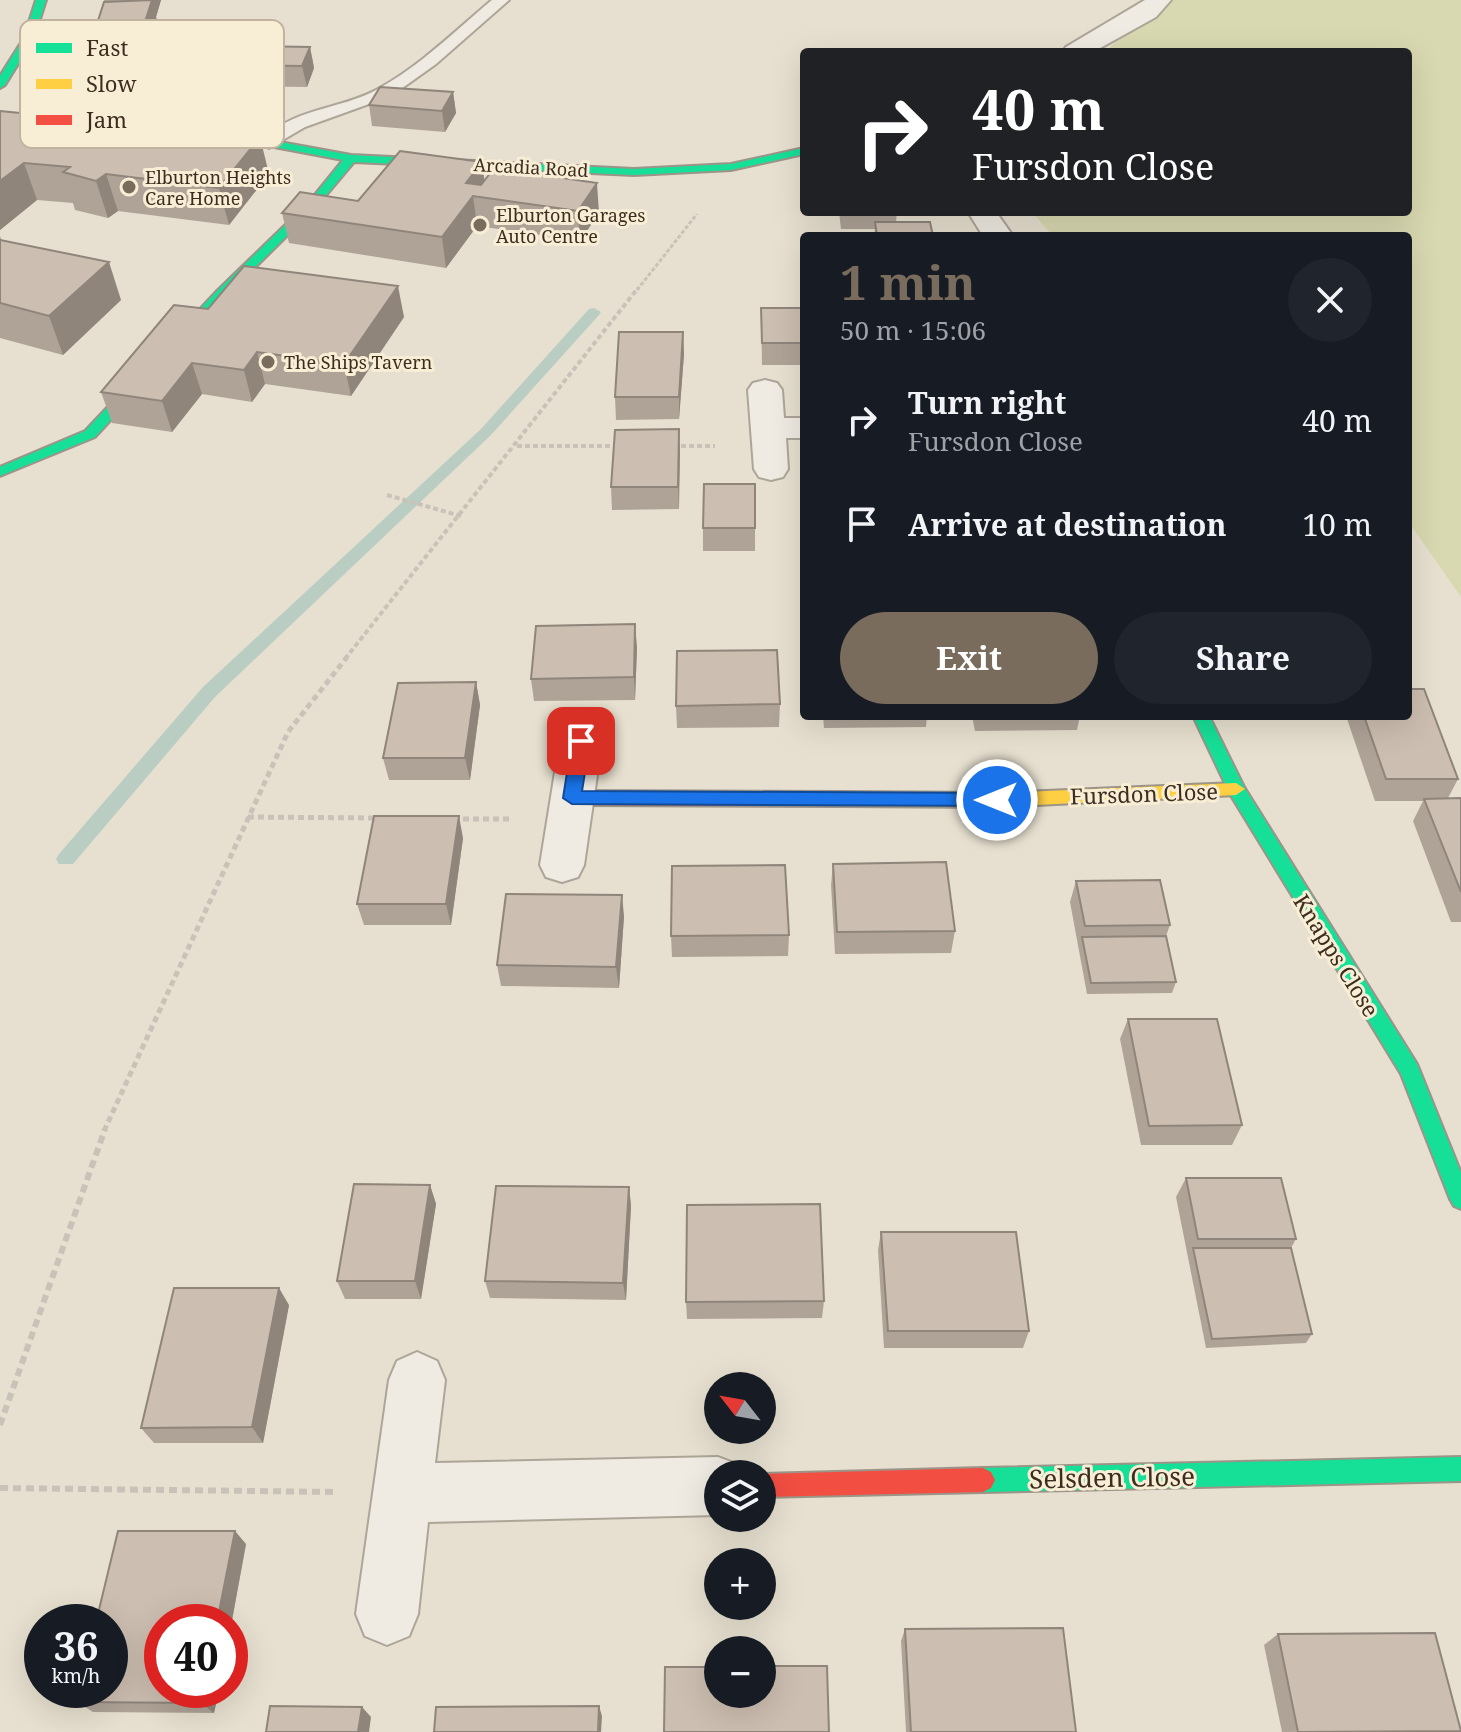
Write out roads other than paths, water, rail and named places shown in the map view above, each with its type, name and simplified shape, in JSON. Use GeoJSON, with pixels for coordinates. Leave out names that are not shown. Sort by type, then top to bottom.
{"type":"FeatureCollection","features":[{"type":"Feature","properties":{"kind":"street"},"geometry":{"type":"LineString","coordinates":[[35,20],[41,0]]}},
{"type":"Feature","properties":{"kind":"street"},"geometry":{"type":"LineString","coordinates":[[1082,48],[1147,12],[1159,0]]}},
{"type":"Feature","properties":{"kind":"street"},"geometry":{"type":"LineString","coordinates":[[0,85],[20,53]]}},
{"type":"Feature","properties":{"kind":"street","name":"Arcadia Road"},"geometry":{"type":"LineString","coordinates":[[284,146],[351,158],[634,172],[731,167],[800,152]]}},
{"type":"Feature","properties":{"kind":"street"},"geometry":{"type":"LineString","coordinates":[[0,472],[90,434],[220,295],[313,204],[351,158]]}},
{"type":"Feature","properties":{"kind":"street"},"geometry":{"type":"LineString","coordinates":[[765,390],[771,469]]}},
{"type":"Feature","properties":{"kind":"street"},"geometry":{"type":"LineString","coordinates":[[768,428],[800,428]]}},
{"type":"Feature","properties":{"kind":"street","name":"Knapps Close"},"geometry":{"type":"LineString","coordinates":[[1203,720],[1236,789],[1410,1070],[1461,1199]]}},
{"type":"Feature","properties":{"kind":"street"},"geometry":{"type":"LineString","coordinates":[[562,865],[581,741]]}},
{"type":"Feature","properties":{"kind":"street","name":"Fursdon Close"},"geometry":{"type":"LineString","coordinates":[[572,798],[997,800],[1236,789]]}},
{"type":"Feature","properties":{"kind":"street"},"geometry":{"type":"LineString","coordinates":[[387,1614],[417,1380]]}},
{"type":"Feature","properties":{"kind":"street","name":"Selsden Close"},"geometry":{"type":"LineString","coordinates":[[776,1485],[1461,1469]]}},
{"type":"Feature","properties":{"kind":"street"},"geometry":{"type":"LineString","coordinates":[[403,1493],[704,1486]]}},
{"type":"Feature","properties":{"kind":"lane"},"geometry":{"type":"LineString","coordinates":[[284,130],[322,112],[360,103],[386,91],[501,0]]}},
{"type":"Feature","properties":{"kind":"waterway"},"geometry":{"type":"LineString","coordinates":[[66,859],[209,692],[486,432],[594,312]]}},
{"type":"Feature","properties":{"kind":"place","name":"Elburton Heights Care Home"},"geometry":{"type":"Point","coordinates":[129,187]}},
{"type":"Feature","properties":{"kind":"place","name":"Elburton Garages Auto Centre"},"geometry":{"type":"Point","coordinates":[480,225]}},
{"type":"Feature","properties":{"kind":"place","name":"The Ships Tavern"},"geometry":{"type":"Point","coordinates":[268,362]}}]}
